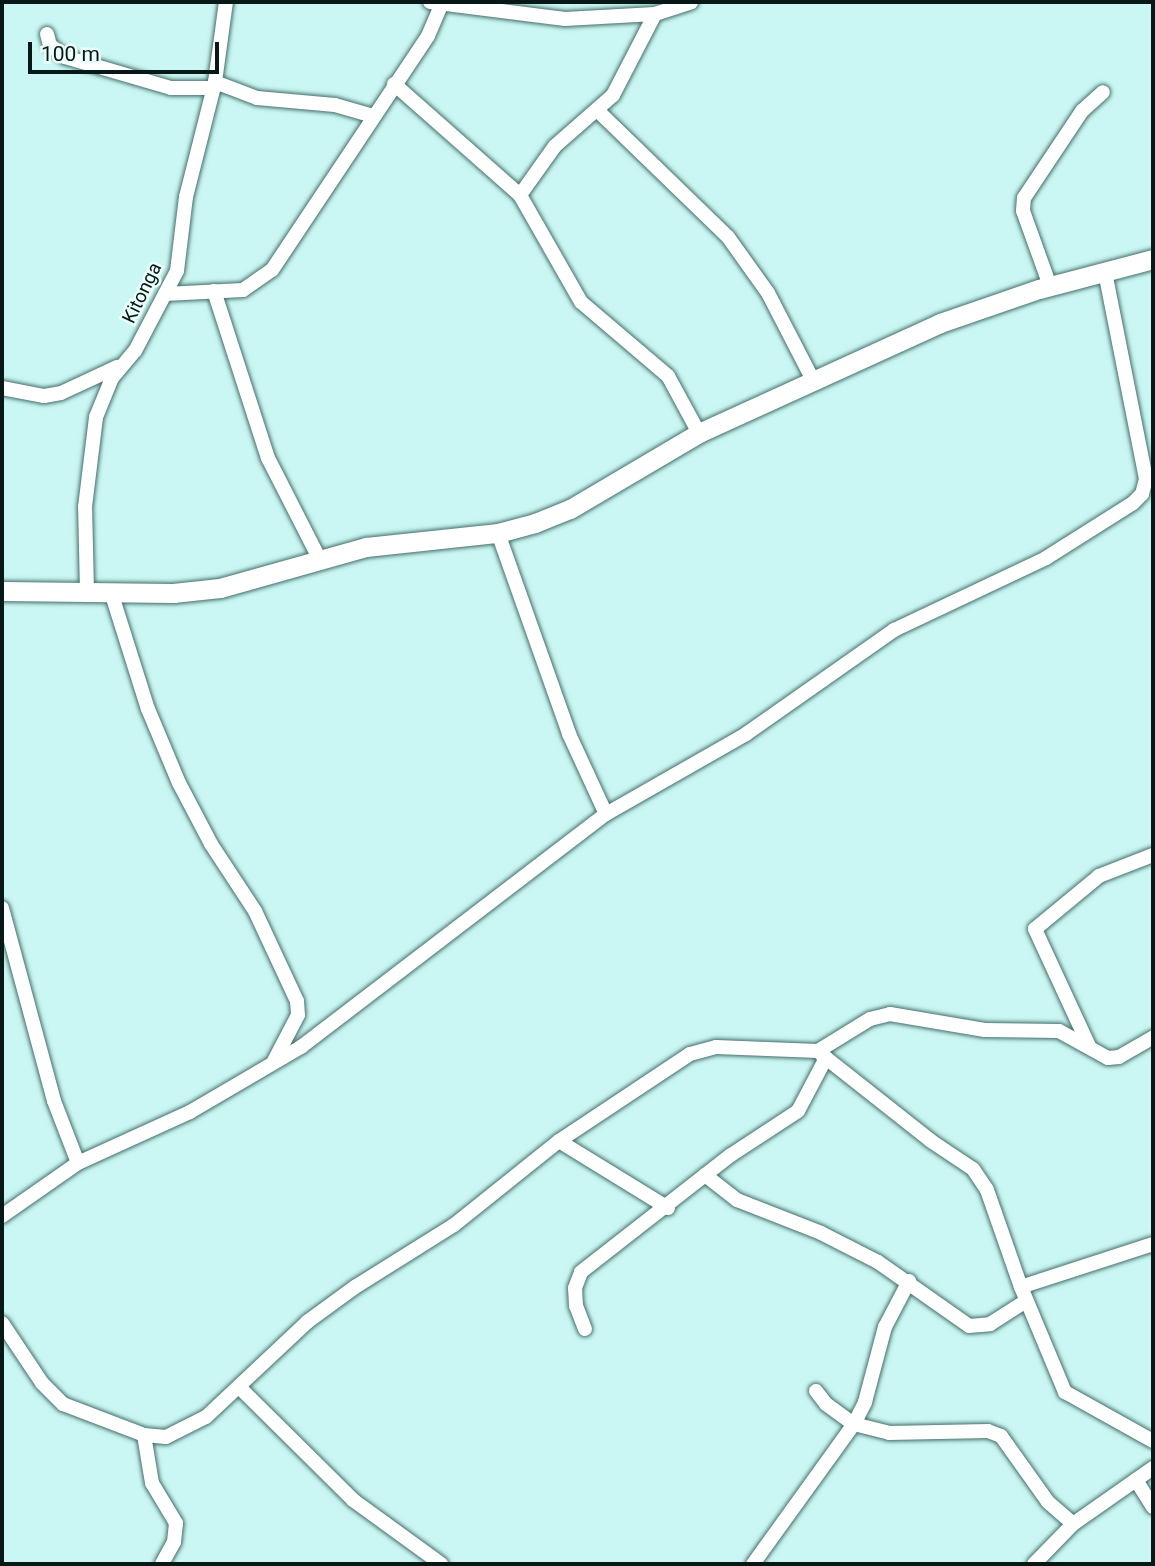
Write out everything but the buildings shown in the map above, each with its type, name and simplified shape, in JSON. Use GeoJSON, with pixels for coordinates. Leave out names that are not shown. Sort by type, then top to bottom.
{"type":"FeatureCollection","features":[{"type":"Feature","properties":{"kind":"street","name":"Kitonga"},"geometry":{"type":"LineString","coordinates":[[87,592],[88,459],[104,394],[177,271],[186,197],[214,85],[226,2]]}},
{"type":"Feature","properties":{"kind":"street"},"geometry":{"type":"LineString","coordinates":[[165,294],[243,290],[272,270],[371,115],[428,36],[435,4],[565,19],[655,14],[691,2]]}},
{"type":"Feature","properties":{"kind":"street"},"geometry":{"type":"LineString","coordinates":[[520,195],[555,146],[598,111],[623,81],[655,14]]}},
{"type":"Feature","properties":{"kind":"street"},"geometry":{"type":"LineString","coordinates":[[47,34],[51,45],[65,57],[171,88],[214,85],[257,98],[335,105],[371,115]]}},
{"type":"Feature","properties":{"kind":"street"},"geometry":{"type":"LineString","coordinates":[[394,84],[520,195],[581,302],[667,376],[699,433]]}},
{"type":"Feature","properties":{"kind":"street"},"geometry":{"type":"LineString","coordinates":[[1050,286],[1023,211],[1024,198],[1082,111],[1103,92]]}},
{"type":"Feature","properties":{"kind":"street"},"geometry":{"type":"LineString","coordinates":[[598,111],[728,237],[768,293],[813,380]]}},
{"type":"Feature","properties":{"kind":"street"},"geometry":{"type":"LineString","coordinates":[[2,591],[111,592],[220,588],[319,558],[421,539],[498,533],[570,509],[699,433],[940,323],[1050,286],[1153,259]]}},
{"type":"Feature","properties":{"kind":"street"},"geometry":{"type":"LineString","coordinates":[[2,1216],[78,1163],[190,1112],[274,1063],[339,1019],[606,814],[746,734],[894,630],[1046,558],[1142,494],[1143,462],[1105,271]]}},
{"type":"Feature","properties":{"kind":"street"},"geometry":{"type":"LineString","coordinates":[[214,291],[268,458],[319,558]]}},
{"type":"Feature","properties":{"kind":"street"},"geometry":{"type":"LineString","coordinates":[[2,388],[44,396],[61,393],[97,380],[124,363]]}},
{"type":"Feature","properties":{"kind":"street"},"geometry":{"type":"LineString","coordinates":[[498,533],[565,722],[606,814]]}},
{"type":"Feature","properties":{"kind":"street"},"geometry":{"type":"LineString","coordinates":[[111,592],[148,709],[179,783],[211,844],[255,911],[297,1001],[299,1015],[274,1063]]}},
{"type":"Feature","properties":{"kind":"street"},"geometry":{"type":"LineString","coordinates":[[1091,1050],[1035,929],[1099,876],[1153,855]]}},
{"type":"Feature","properties":{"kind":"street"},"geometry":{"type":"LineString","coordinates":[[2,908],[54,1101],[78,1163]]}},
{"type":"Feature","properties":{"kind":"street"},"geometry":{"type":"LineString","coordinates":[[585,1329],[576,1306],[575,1288],[581,1272],[668,1208],[705,1175],[798,1111],[822,1054],[870,1019],[890,1014],[985,1030],[1059,1031],[1098,1056],[1119,1057],[1153,1037]]}},
{"type":"Feature","properties":{"kind":"street"},"geometry":{"type":"LineString","coordinates":[[2,1322],[51,1395],[80,1413],[144,1435],[176,1434],[240,1388],[307,1321],[454,1225],[559,1141],[677,1061],[702,1049],[822,1054],[973,1169],[987,1190],[1024,1294],[1065,1392],[1153,1441]]}},
{"type":"Feature","properties":{"kind":"street"},"geometry":{"type":"LineString","coordinates":[[559,1141],[668,1208]]}},
{"type":"Feature","properties":{"kind":"street"},"geometry":{"type":"LineString","coordinates":[[705,1175],[737,1200],[841,1242],[909,1281],[932,1303],[969,1326],[989,1324],[1024,1294],[1153,1244]]}},
{"type":"Feature","properties":{"kind":"street"},"geometry":{"type":"LineString","coordinates":[[753,1564],[854,1424],[865,1402],[885,1327],[909,1281]]}},
{"type":"Feature","properties":{"kind":"street"},"geometry":{"type":"LineString","coordinates":[[240,1388],[353,1500],[441,1564]]}},
{"type":"Feature","properties":{"kind":"street"},"geometry":{"type":"LineString","coordinates":[[816,1391],[825,1404],[854,1424],[889,1433],[988,1431],[1001,1436],[1048,1502],[1073,1524]]}},
{"type":"Feature","properties":{"kind":"street"},"geometry":{"type":"LineString","coordinates":[[144,1435],[152,1483],[176,1523],[174,1542],[162,1564]]}},
{"type":"Feature","properties":{"kind":"street"},"geometry":{"type":"LineString","coordinates":[[1034,1564],[1073,1524],[1153,1468]]}},
{"type":"Feature","properties":{"kind":"street"},"geometry":{"type":"LineString","coordinates":[[1136,1480],[1153,1507]]}}]}
